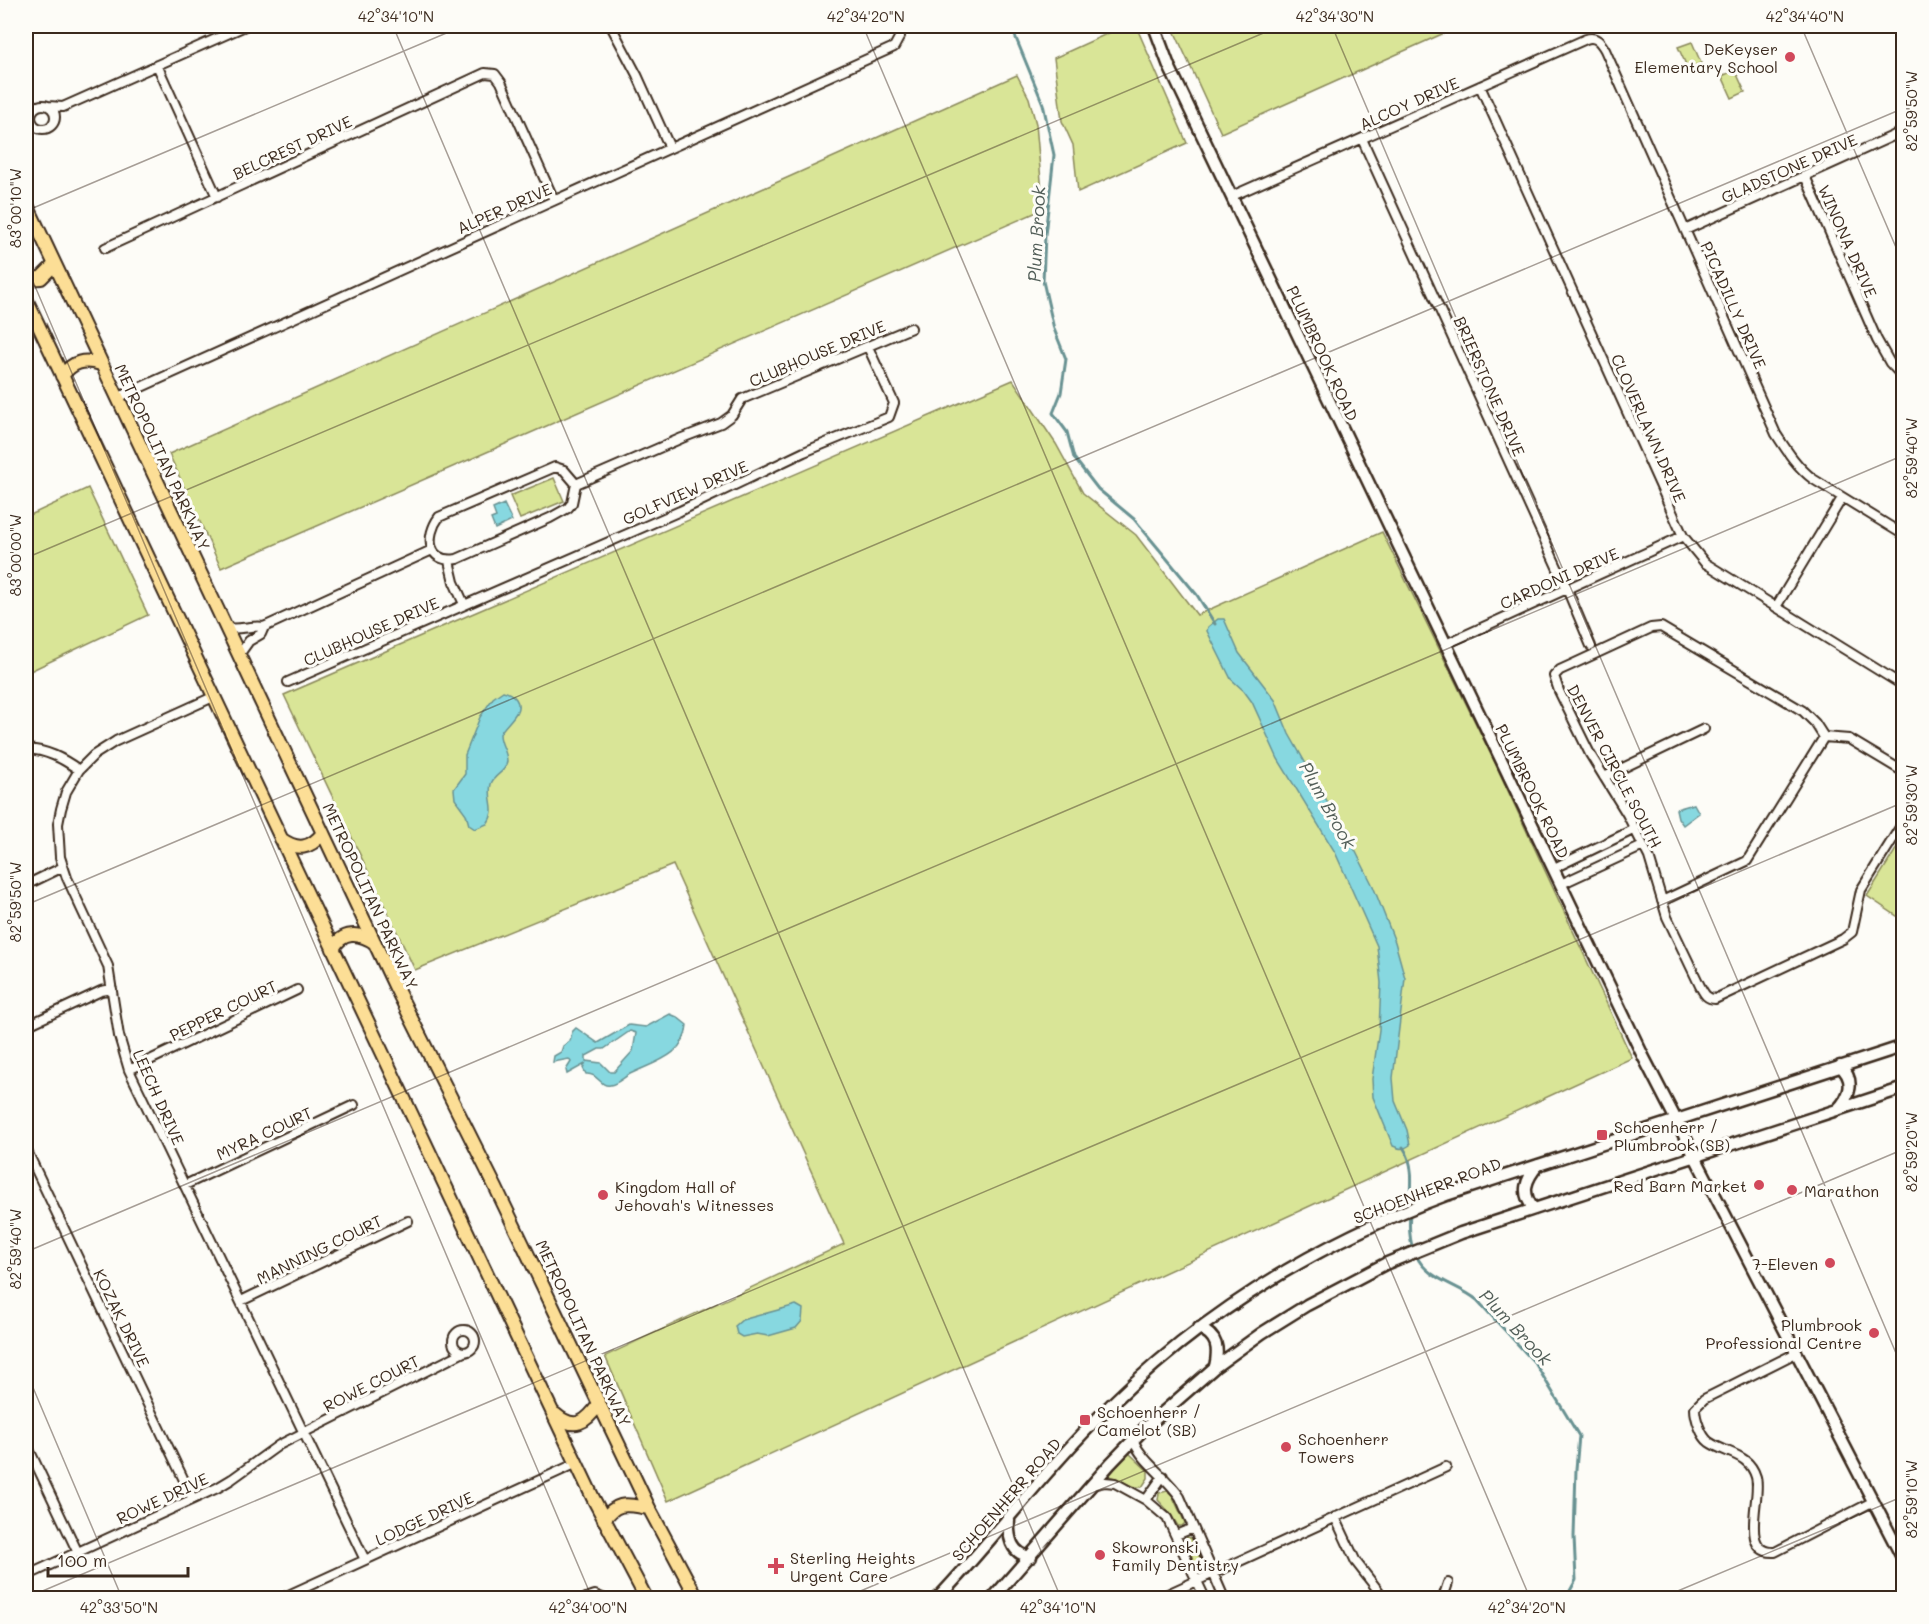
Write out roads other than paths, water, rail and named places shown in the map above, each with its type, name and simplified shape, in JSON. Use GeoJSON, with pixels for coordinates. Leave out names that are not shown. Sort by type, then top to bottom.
{"type":"FeatureCollection","features":[{"type":"Feature","properties":{"kind":"main road","name":"PLUMBROOK ROAD"},"geometry":{"type":"LineString","coordinates":[[1154,26],[1169,66],[1642,1056],[1904,1561]]}},
{"type":"Feature","properties":{"kind":"main road","name":"METROPOLITAN PARKWAY"},"geometry":{"type":"LineString","coordinates":[[26,203],[375,944],[492,1179],[649,1508],[697,1599]]}},
{"type":"Feature","properties":{"kind":"main road"},"geometry":{"type":"LineString","coordinates":[[26,279],[41,278],[54,265]]}},
{"type":"Feature","properties":{"kind":"main road"},"geometry":{"type":"LineString","coordinates":[[26,298],[552,1411],[604,1520],[646,1599]]}},
{"type":"Feature","properties":{"kind":"main road"},"geometry":{"type":"LineString","coordinates":[[62,376],[75,363],[89,361],[101,364]]}},
{"type":"Feature","properties":{"kind":"main road"},"geometry":{"type":"LineString","coordinates":[[281,839],[294,847],[304,848],[314,843],[323,833]]}},
{"type":"Feature","properties":{"kind":"main road"},"geometry":{"type":"LineString","coordinates":[[333,949],[341,938],[354,934],[368,938],[375,944]]}},
{"type":"Feature","properties":{"kind":"main road","name":"SCHOENHERR ROAD"},"geometry":{"type":"LineString","coordinates":[[938,1599],[1102,1413],[1199,1328],[1291,1267],[1348,1236],[1446,1196],[1904,1046]]}},
{"type":"Feature","properties":{"kind":"main road"},"geometry":{"type":"LineString","coordinates":[[1837,1110],[1846,1100],[1850,1087],[1847,1075],[1840,1066]]}},
{"type":"Feature","properties":{"kind":"main road"},"geometry":{"type":"LineString","coordinates":[[993,1599],[1133,1440],[1215,1367],[1306,1305],[1360,1276],[1461,1233],[1904,1089]]}},
{"type":"Feature","properties":{"kind":"main road"},"geometry":{"type":"LineString","coordinates":[[1534,1209],[1526,1197],[1525,1188],[1529,1177],[1538,1165]]}},
{"type":"Feature","properties":{"kind":"main road"},"geometry":{"type":"LineString","coordinates":[[1199,1328],[1210,1334],[1216,1343],[1215,1367]]}},
{"type":"Feature","properties":{"kind":"main road"},"geometry":{"type":"LineString","coordinates":[[552,1411],[562,1420],[575,1424],[587,1419],[599,1404]]}},
{"type":"Feature","properties":{"kind":"main road"},"geometry":{"type":"LineString","coordinates":[[604,1520],[613,1509],[621,1505],[649,1508]]}},
{"type":"Feature","properties":{"kind":"main road"},"geometry":{"type":"LineString","coordinates":[[1009,1519],[1008,1531],[1012,1545],[1019,1554],[1031,1557]]}},
{"type":"Feature","properties":{"kind":"street"},"geometry":{"type":"LineString","coordinates":[[63,107],[46,128],[38,127],[32,122],[33,110],[40,105],[63,107],[245,26]]}},
{"type":"Feature","properties":{"kind":"street"},"geometry":{"type":"LineString","coordinates":[[611,26],[637,75],[670,148]]}},
{"type":"Feature","properties":{"kind":"street","name":"ALPER DRIVE"},"geometry":{"type":"LineString","coordinates":[[117,398],[894,47],[899,40],[900,32],[897,26]]}},
{"type":"Feature","properties":{"kind":"street","name":"ALCOY DRIVE"},"geometry":{"type":"LineString","coordinates":[[1232,196],[1590,37],[1597,39]]}},
{"type":"Feature","properties":{"kind":"street","name":"PICADILLY DRIVE"},"geometry":{"type":"LineString","coordinates":[[1597,39],[1605,50],[1776,434],[1803,472],[1904,535]]}},
{"type":"Feature","properties":{"kind":"street"},"geometry":{"type":"LineString","coordinates":[[157,65],[217,197]]}},
{"type":"Feature","properties":{"kind":"street","name":"BELCREST DRIVE"},"geometry":{"type":"LineString","coordinates":[[105,248],[463,82],[490,72],[495,74],[501,82],[554,200]]}},
{"type":"Feature","properties":{"kind":"street","name":"CLOVERLAWN DRIVE"},"geometry":{"type":"LineString","coordinates":[[1480,86],[1683,536],[1705,563],[1904,686]]}},
{"type":"Feature","properties":{"kind":"street"},"geometry":{"type":"LineString","coordinates":[[48,106],[54,111],[54,120]]}},
{"type":"Feature","properties":{"kind":"street","name":"GLADSTONE DRIVE"},"geometry":{"type":"LineString","coordinates":[[1685,230],[1904,131]]}},
{"type":"Feature","properties":{"kind":"street","name":"BRIERSTONE DRIVE"},"geometry":{"type":"LineString","coordinates":[[1362,138],[1591,646]]}},
{"type":"Feature","properties":{"kind":"street","name":"WINONA DRIVE"},"geometry":{"type":"LineString","coordinates":[[1805,176],[1877,340],[1890,363],[1904,378]]}},
{"type":"Feature","properties":{"kind":"street","name":"CLUBHOUSE DRIVE"},"geometry":{"type":"LineString","coordinates":[[576,484],[721,423],[732,416],[742,399],[911,328]]}},
{"type":"Feature","properties":{"kind":"street","name":"GOLFVIEW DRIVE"},"geometry":{"type":"LineString","coordinates":[[464,604],[680,511],[804,452],[889,417],[894,403],[868,347]]}},
{"type":"Feature","properties":{"kind":"street"},"geometry":{"type":"LineString","coordinates":[[555,467],[564,470],[576,484],[572,503],[568,508],[530,527],[449,561],[432,550],[429,539],[432,525],[438,516],[555,467]]}},
{"type":"Feature","properties":{"kind":"street"},"geometry":{"type":"LineString","coordinates":[[1776,607],[1842,498]]}},
{"type":"Feature","properties":{"kind":"street","name":"CARDONI DRIVE"},"geometry":{"type":"LineString","coordinates":[[1446,644],[1683,536]]}},
{"type":"Feature","properties":{"kind":"street"},"geometry":{"type":"LineString","coordinates":[[226,628],[264,627],[432,550]]}},
{"type":"Feature","properties":{"kind":"street"},"geometry":{"type":"LineString","coordinates":[[449,561],[454,582],[464,604]]}},
{"type":"Feature","properties":{"kind":"street","name":"CLUBHOUSE DRIVE"},"geometry":{"type":"LineString","coordinates":[[288,682],[464,604]]}},
{"type":"Feature","properties":{"kind":"street"},"geometry":{"type":"LineString","coordinates":[[239,656],[249,641],[261,634],[264,627]]}},
{"type":"Feature","properties":{"kind":"street","name":"DENVER CIRCLE SOUTH"},"geometry":{"type":"LineString","coordinates":[[1824,737],[1803,711],[1665,629],[1657,627],[1560,670],[1554,676],[1590,754],[1635,829],[1652,867],[1667,917],[1700,986],[1710,999],[1843,939],[1852,932],[1861,890],[1904,821]]}},
{"type":"Feature","properties":{"kind":"street","name":"LEECH DRIVE"},"geometry":{"type":"LineString","coordinates":[[213,697],[116,741],[94,755],[79,770],[66,792],[61,808],[58,842],[63,867],[105,956],[119,1036],[129,1070],[365,1560]]}},
{"type":"Feature","properties":{"kind":"street"},"geometry":{"type":"LineString","coordinates":[[1604,777],[1704,729]]}},
{"type":"Feature","properties":{"kind":"street"},"geometry":{"type":"LineString","coordinates":[[1662,901],[1747,861],[1824,737],[1849,739],[1904,772]]}},
{"type":"Feature","properties":{"kind":"street"},"geometry":{"type":"LineString","coordinates":[[26,749],[50,753],[79,770]]}},
{"type":"Feature","properties":{"kind":"street"},"geometry":{"type":"LineString","coordinates":[[1554,868],[1635,829]]}},
{"type":"Feature","properties":{"kind":"street"},"geometry":{"type":"LineString","coordinates":[[1561,884],[1643,846]]}},
{"type":"Feature","properties":{"kind":"street"},"geometry":{"type":"LineString","coordinates":[[26,885],[63,867]]}},
{"type":"Feature","properties":{"kind":"street"},"geometry":{"type":"LineString","coordinates":[[26,1026],[101,991],[112,989]]}},
{"type":"Feature","properties":{"kind":"street","name":"PEPPER COURT"},"geometry":{"type":"LineString","coordinates":[[129,1070],[297,990]]}},
{"type":"Feature","properties":{"kind":"street","name":"MYRA COURT"},"geometry":{"type":"LineString","coordinates":[[185,1185],[354,1105]]}},
{"type":"Feature","properties":{"kind":"street","name":"KOZAK DRIVE"},"geometry":{"type":"LineString","coordinates":[[26,1149],[193,1499]]}},
{"type":"Feature","properties":{"kind":"street","name":"MANNING COURT"},"geometry":{"type":"LineString","coordinates":[[241,1301],[408,1221]]}},
{"type":"Feature","properties":{"kind":"street"},"geometry":{"type":"LineString","coordinates":[[450,1357],[454,1336],[458,1331],[465,1329],[472,1333],[475,1343],[471,1350],[464,1352],[457,1349],[453,1343]]}},
{"type":"Feature","properties":{"kind":"street","name":"ROWE COURT"},"geometry":{"type":"LineString","coordinates":[[304,1433],[450,1357],[464,1352]]}},
{"type":"Feature","properties":{"kind":"street"},"geometry":{"type":"LineString","coordinates":[[1796,1353],[1704,1399],[1695,1408],[1696,1419],[1708,1441],[1741,1456],[1755,1473],[1758,1490],[1753,1521],[1759,1548],[1763,1551],[1775,1552],[1872,1502]]}},
{"type":"Feature","properties":{"kind":"street","name":"ROWE DRIVE"},"geometry":{"type":"LineString","coordinates":[[26,1576],[232,1479],[279,1445],[304,1433]]}},
{"type":"Feature","properties":{"kind":"street"},"geometry":{"type":"LineString","coordinates":[[1133,1440],[1140,1455],[1163,1476],[1180,1497],[1224,1599]]}},
{"type":"Feature","properties":{"kind":"street"},"geometry":{"type":"LineString","coordinates":[[26,1443],[78,1553]]}},
{"type":"Feature","properties":{"kind":"street","name":"LODGE DRIVE"},"geometry":{"type":"LineString","coordinates":[[282,1599],[577,1463]]}},
{"type":"Feature","properties":{"kind":"street"},"geometry":{"type":"LineString","coordinates":[[1160,1599],[1446,1467]]}},
{"type":"Feature","properties":{"kind":"street"},"geometry":{"type":"LineString","coordinates":[[1146,1500],[1163,1476]]}},
{"type":"Feature","properties":{"kind":"street"},"geometry":{"type":"LineString","coordinates":[[1091,1486],[1105,1482],[1115,1483],[1146,1500],[1167,1518],[1205,1599]]}},
{"type":"Feature","properties":{"kind":"street"},"geometry":{"type":"LineString","coordinates":[[1335,1517],[1356,1562],[1384,1599]]}},
{"type":"Feature","properties":{"kind":"street"},"geometry":{"type":"LineString","coordinates":[[1176,1535],[1193,1528]]}},
{"type":"Feature","properties":{"kind":"street"},"geometry":{"type":"LineString","coordinates":[[1443,1599],[1448,1583]]}},
{"type":"Feature","properties":{"kind":"street"},"geometry":{"type":"LineString","coordinates":[[586,1599],[595,1594],[603,1599]]}},
{"type":"Feature","properties":{"kind":"water"},"geometry":{"type":"Polygon","coordinates":[[[504,504],[512,521],[495,529],[491,519],[496,517],[493,509],[504,504]]]}},
{"type":"Feature","properties":{"kind":"water"},"geometry":{"type":"Polygon","coordinates":[[[1218,619],[1224,619],[1239,653],[1275,700],[1289,734],[1373,886],[1395,942],[1405,978],[1393,1078],[1395,1101],[1407,1130],[1410,1145],[1405,1148],[1393,1146],[1373,1097],[1372,1079],[1379,1030],[1381,983],[1377,946],[1335,852],[1278,759],[1252,702],[1231,679],[1207,631],[1208,627],[1218,619]]]}},
{"type":"Feature","properties":{"kind":"water"},"geometry":{"type":"Polygon","coordinates":[[[503,691],[516,699],[518,709],[500,734],[507,761],[491,784],[492,813],[487,824],[475,829],[469,825],[466,814],[455,799],[454,789],[465,774],[465,755],[480,717],[493,698],[503,691]]]}},
{"type":"Feature","properties":{"kind":"water"},"geometry":{"type":"Polygon","coordinates":[[[1694,804],[1699,813],[1683,825],[1676,809],[1694,804]]]}},
{"type":"Feature","properties":{"kind":"water"},"geometry":{"type":"Polygon","coordinates":[[[670,1014],[687,1025],[681,1044],[667,1057],[613,1084],[604,1084],[590,1074],[586,1074],[583,1068],[585,1064],[567,1074],[566,1070],[571,1062],[569,1059],[553,1062],[554,1056],[561,1052],[563,1046],[570,1041],[572,1032],[576,1028],[598,1043],[629,1025],[646,1027],[670,1014]],[[630,1031],[604,1049],[599,1049],[586,1056],[586,1061],[601,1063],[610,1072],[614,1072],[633,1051],[636,1033],[630,1031]]]}},
{"type":"Feature","properties":{"kind":"water"},"geometry":{"type":"Polygon","coordinates":[[[796,1305],[803,1309],[802,1321],[796,1328],[768,1336],[757,1334],[742,1337],[737,1334],[735,1326],[742,1320],[796,1305]]]}},
{"type":"Feature","properties":{"kind":"waterway","name":"Plum Brook"},"geometry":{"type":"LineString","coordinates":[[1011,26],[1043,104],[1054,155],[1045,235],[1043,281],[1054,329],[1066,359],[1061,393],[1053,413],[1067,432],[1074,458],[1098,489],[1134,519],[1197,595],[1215,624]]}},
{"type":"Feature","properties":{"kind":"waterway","name":"Plum Brook"},"geometry":{"type":"LineString","coordinates":[[1403,1147],[1411,1170],[1409,1224],[1413,1249]]}},
{"type":"Feature","properties":{"kind":"waterway","name":"Plum Brook"},"geometry":{"type":"LineString","coordinates":[[1416,1255],[1435,1276],[1477,1300],[1535,1363],[1579,1436],[1574,1537],[1576,1580],[1566,1598]]}},
{"type":"Feature","properties":{"kind":"place","name":"DeKeyser Elementary School"},"geometry":{"type":"Point","coordinates":[1790,57]}},
{"type":"Feature","properties":{"kind":"place","name":"Schoenherr / Plumbrook (SB)"},"geometry":{"type":"Point","coordinates":[1602,1135]}},
{"type":"Feature","properties":{"kind":"place","name":"Red Barn Market"},"geometry":{"type":"Point","coordinates":[1759,1185]}},
{"type":"Feature","properties":{"kind":"place","name":"Marathon"},"geometry":{"type":"Point","coordinates":[1792,1190]}},
{"type":"Feature","properties":{"kind":"place","name":"Kingdom Hall of Jehovah's Witnesses"},"geometry":{"type":"Point","coordinates":[603,1195]}},
{"type":"Feature","properties":{"kind":"place","name":"7-Eleven"},"geometry":{"type":"Point","coordinates":[1830,1263]}},
{"type":"Feature","properties":{"kind":"place","name":"Plumbrook Professional Centre"},"geometry":{"type":"Point","coordinates":[1874,1333]}},
{"type":"Feature","properties":{"kind":"place","name":"Schoenherr / Camelot (SB)"},"geometry":{"type":"Point","coordinates":[1085,1420]}},
{"type":"Feature","properties":{"kind":"place","name":"Schoenherr Towers"},"geometry":{"type":"Point","coordinates":[1286,1447]}},
{"type":"Feature","properties":{"kind":"place","name":"Skowronski Family Dentistry"},"geometry":{"type":"Point","coordinates":[1100,1555]}},
{"type":"Feature","properties":{"kind":"place","name":"Sterling Heights Urgent Care"},"geometry":{"type":"Point","coordinates":[776,1566]}}]}
